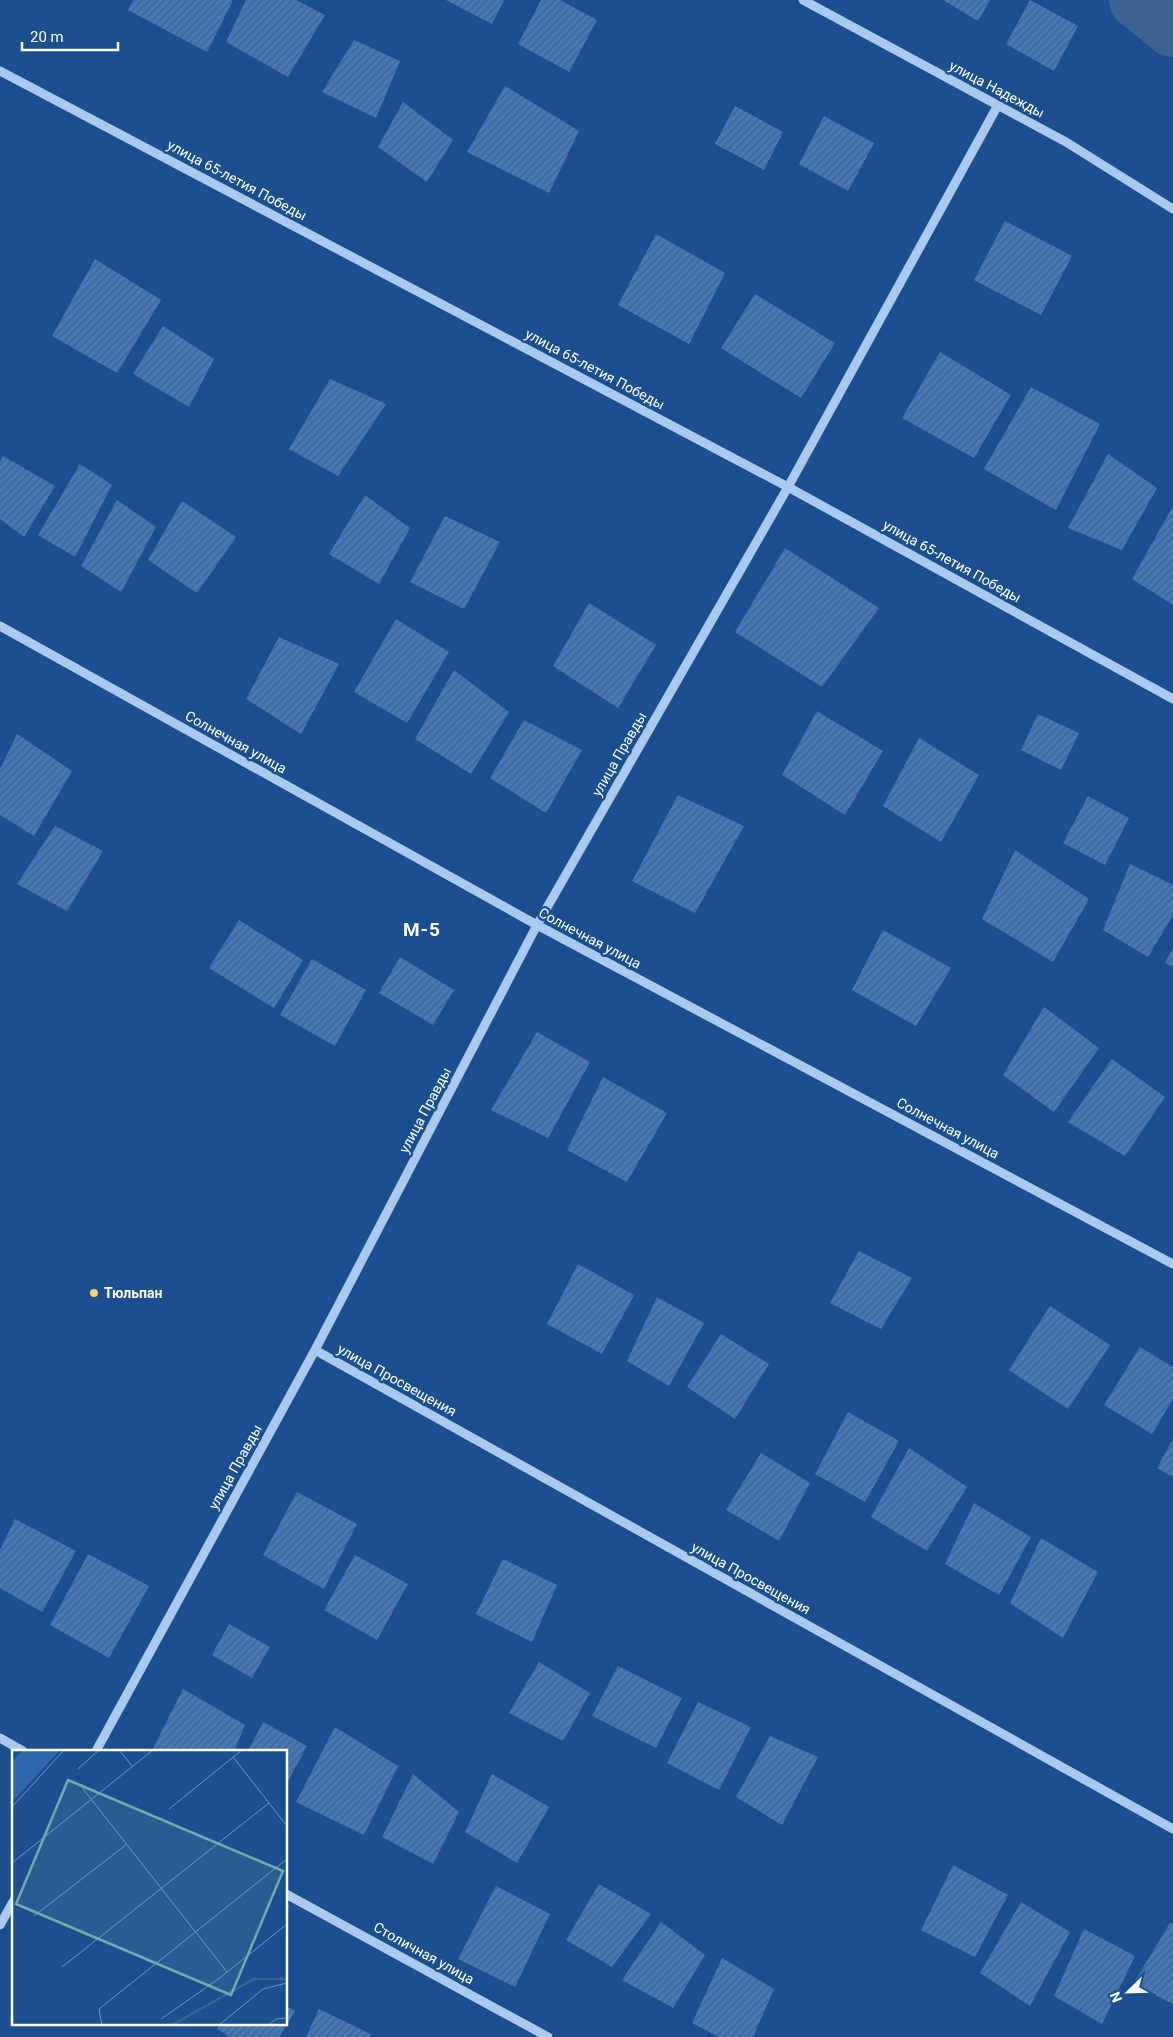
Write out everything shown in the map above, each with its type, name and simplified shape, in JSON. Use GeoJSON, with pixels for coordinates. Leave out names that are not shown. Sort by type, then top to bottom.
{"type":"FeatureCollection","features":[{"type":"Feature","properties":{"kind":"street","name":"улица Надежды"},"geometry":{"type":"LineString","coordinates":[[803,0],[1066,142],[1173,209]]}},
{"type":"Feature","properties":{"kind":"street","name":"улица 65-летия Победы"},"geometry":{"type":"LineString","coordinates":[[0,71],[788,487],[1173,699]]}},
{"type":"Feature","properties":{"kind":"street","name":"улица Правды"},"geometry":{"type":"LineString","coordinates":[[97,1750],[315,1350],[537,925],[788,487],[998,105]]}},
{"type":"Feature","properties":{"kind":"street","name":"Солнечная улица"},"geometry":{"type":"LineString","coordinates":[[0,626],[537,925],[1173,1264]]}},
{"type":"Feature","properties":{"kind":"street","name":"улица Просвещения"},"geometry":{"type":"LineString","coordinates":[[315,1350],[1173,1829]]}},
{"type":"Feature","properties":{"kind":"street"},"geometry":{"type":"LineString","coordinates":[[0,1738],[21,1750]]}},
{"type":"Feature","properties":{"kind":"street","name":"Столичная улица"},"geometry":{"type":"LineString","coordinates":[[288,1895],[548,2037]]}},
{"type":"Feature","properties":{"kind":"street"},"geometry":{"type":"LineString","coordinates":[[0,1925],[12,1904]]}},
{"type":"Feature","properties":{"kind":"building"},"geometry":{"type":"Polygon","coordinates":[[[133,0],[233,0],[207,52],[128,10],[133,0]]]}},
{"type":"Feature","properties":{"kind":"building"},"geometry":{"type":"Polygon","coordinates":[[[246,0],[296,0],[325,15],[288,77],[226,42],[246,0]]]}},
{"type":"Feature","properties":{"kind":"building"},"geometry":{"type":"Polygon","coordinates":[[[446,0],[504,0],[492,24],[446,0]]]}},
{"type":"Feature","properties":{"kind":"building"},"geometry":{"type":"Polygon","coordinates":[[[541,0],[560,0],[597,20],[569,72],[518,44],[541,0]]]}},
{"type":"Feature","properties":{"kind":"building"},"geometry":{"type":"Polygon","coordinates":[[[943,0],[990,0],[978,21],[943,0]]]}},
{"type":"Feature","properties":{"kind":"building"},"geometry":{"type":"Polygon","coordinates":[[[1030,0],[1078,26],[1054,71],[1006,44],[1030,0]]]}},
{"type":"Feature","properties":{"kind":"building"},"geometry":{"type":"Polygon","coordinates":[[[354,40],[400,61],[376,118],[322,92],[354,40]]]}},
{"type":"Feature","properties":{"kind":"building"},"geometry":{"type":"Polygon","coordinates":[[[505,86],[579,131],[549,193],[467,152],[505,86]]]}},
{"type":"Feature","properties":{"kind":"building"},"geometry":{"type":"Polygon","coordinates":[[[403,102],[453,140],[427,182],[378,147],[403,102]]]}},
{"type":"Feature","properties":{"kind":"building"},"geometry":{"type":"Polygon","coordinates":[[[735,106],[783,132],[764,170],[715,144],[735,106]]]}},
{"type":"Feature","properties":{"kind":"building"},"geometry":{"type":"Polygon","coordinates":[[[824,116],[874,143],[848,191],[799,164],[824,116]]]}},
{"type":"Feature","properties":{"kind":"building"},"geometry":{"type":"Polygon","coordinates":[[[1005,221],[1072,256],[1041,315],[974,280],[1005,221]]]}},
{"type":"Feature","properties":{"kind":"building"},"geometry":{"type":"Polygon","coordinates":[[[656,234],[725,273],[689,344],[618,305],[656,234]]]}},
{"type":"Feature","properties":{"kind":"building"},"geometry":{"type":"Polygon","coordinates":[[[95,259],[161,300],[117,373],[52,336],[95,259]]]}},
{"type":"Feature","properties":{"kind":"building"},"geometry":{"type":"Polygon","coordinates":[[[755,294],[835,343],[801,398],[721,348],[755,294]]]}},
{"type":"Feature","properties":{"kind":"building"},"geometry":{"type":"Polygon","coordinates":[[[163,326],[214,359],[189,407],[133,374],[163,326]]]}},
{"type":"Feature","properties":{"kind":"building"},"geometry":{"type":"Polygon","coordinates":[[[940,352],[1011,395],[974,458],[902,418],[940,352]]]}},
{"type":"Feature","properties":{"kind":"building"},"geometry":{"type":"Polygon","coordinates":[[[330,379],[386,404],[338,476],[289,449],[330,379]]]}},
{"type":"Feature","properties":{"kind":"building"},"geometry":{"type":"Polygon","coordinates":[[[1031,387],[1100,424],[1056,510],[984,469],[1031,387]]]}},
{"type":"Feature","properties":{"kind":"building"},"geometry":{"type":"Polygon","coordinates":[[[1108,454],[1157,488],[1122,550],[1068,528],[1108,454]]]}},
{"type":"Feature","properties":{"kind":"building"},"geometry":{"type":"Polygon","coordinates":[[[3,456],[55,486],[24,537],[0,519],[0,462],[3,456]]]}},
{"type":"Feature","properties":{"kind":"building"},"geometry":{"type":"Polygon","coordinates":[[[80,464],[112,485],[75,557],[38,535],[80,464]]]}},
{"type":"Feature","properties":{"kind":"building"},"geometry":{"type":"Polygon","coordinates":[[[365,495],[410,528],[379,584],[329,554],[365,495]]]}},
{"type":"Feature","properties":{"kind":"building"},"geometry":{"type":"Polygon","coordinates":[[[117,500],[156,527],[121,592],[81,566],[117,500]]]}},
{"type":"Feature","properties":{"kind":"building"},"geometry":{"type":"Polygon","coordinates":[[[182,501],[236,537],[197,593],[148,560],[182,501]]]}},
{"type":"Feature","properties":{"kind":"building"},"geometry":{"type":"Polygon","coordinates":[[[1173,506],[1173,605],[1132,579],[1173,506]]]}},
{"type":"Feature","properties":{"kind":"building"},"geometry":{"type":"Polygon","coordinates":[[[445,516],[500,542],[464,609],[410,582],[445,516]]]}},
{"type":"Feature","properties":{"kind":"building"},"geometry":{"type":"Polygon","coordinates":[[[785,548],[879,608],[822,687],[735,632],[785,548]]]}},
{"type":"Feature","properties":{"kind":"building"},"geometry":{"type":"Polygon","coordinates":[[[589,603],[656,645],[618,708],[553,666],[589,603]]]}},
{"type":"Feature","properties":{"kind":"building"},"geometry":{"type":"Polygon","coordinates":[[[396,619],[449,652],[407,723],[354,692],[396,619]]]}},
{"type":"Feature","properties":{"kind":"building"},"geometry":{"type":"Polygon","coordinates":[[[279,637],[339,664],[301,734],[246,699],[279,637]]]}},
{"type":"Feature","properties":{"kind":"building"},"geometry":{"type":"Polygon","coordinates":[[[454,670],[509,712],[471,774],[415,739],[454,670]]]}},
{"type":"Feature","properties":{"kind":"building"},"geometry":{"type":"Polygon","coordinates":[[[817,711],[883,751],[845,815],[782,775],[817,711]]]}},
{"type":"Feature","properties":{"kind":"building"},"geometry":{"type":"Polygon","coordinates":[[[1038,714],[1079,733],[1061,770],[1021,750],[1038,714]]]}},
{"type":"Feature","properties":{"kind":"building"},"geometry":{"type":"Polygon","coordinates":[[[524,720],[582,750],[546,813],[490,778],[524,720]]]}},
{"type":"Feature","properties":{"kind":"building"},"geometry":{"type":"Polygon","coordinates":[[[17,734],[72,771],[34,836],[0,815],[0,769],[17,734]]]}},
{"type":"Feature","properties":{"kind":"building"},"geometry":{"type":"Polygon","coordinates":[[[919,738],[979,775],[941,842],[883,806],[919,738]]]}},
{"type":"Feature","properties":{"kind":"building"},"geometry":{"type":"Polygon","coordinates":[[[678,795],[744,826],[695,913],[632,881],[678,795]]]}},
{"type":"Feature","properties":{"kind":"building"},"geometry":{"type":"Polygon","coordinates":[[[1088,796],[1129,818],[1105,865],[1063,843],[1088,796]]]}},
{"type":"Feature","properties":{"kind":"building"},"geometry":{"type":"Polygon","coordinates":[[[55,826],[103,851],[67,911],[17,884],[55,826]]]}},
{"type":"Feature","properties":{"kind":"building"},"geometry":{"type":"Polygon","coordinates":[[[1015,850],[1089,899],[1053,962],[982,919],[1015,850]]]}},
{"type":"Feature","properties":{"kind":"building"},"geometry":{"type":"Polygon","coordinates":[[[1130,864],[1173,885],[1173,915],[1148,957],[1103,930],[1130,864]]]}},
{"type":"Feature","properties":{"kind":"building"},"geometry":{"type":"Polygon","coordinates":[[[239,920],[303,960],[274,1008],[209,968],[239,920]]]}},
{"type":"Feature","properties":{"kind":"building"},"geometry":{"type":"Polygon","coordinates":[[[883,930],[951,968],[916,1026],[852,990],[883,930]]]}},
{"type":"Feature","properties":{"kind":"building"},"geometry":{"type":"Polygon","coordinates":[[[1173,948],[1173,967],[1165,963],[1173,948]]]}},
{"type":"Feature","properties":{"kind":"building"},"geometry":{"type":"Polygon","coordinates":[[[400,957],[454,990],[433,1025],[379,993],[400,957]]]}},
{"type":"Feature","properties":{"kind":"building"},"geometry":{"type":"Polygon","coordinates":[[[312,959],[366,990],[335,1046],[280,1015],[312,959]]]}},
{"type":"Feature","properties":{"kind":"building"},"geometry":{"type":"Polygon","coordinates":[[[1044,1007],[1099,1048],[1054,1112],[1003,1075],[1044,1007]]]}},
{"type":"Feature","properties":{"kind":"building"},"geometry":{"type":"Polygon","coordinates":[[[537,1032],[590,1062],[548,1138],[491,1110],[537,1032]]]}},
{"type":"Feature","properties":{"kind":"building"},"geometry":{"type":"Polygon","coordinates":[[[1112,1059],[1165,1097],[1125,1156],[1068,1122],[1112,1059]]]}},
{"type":"Feature","properties":{"kind":"building"},"geometry":{"type":"Polygon","coordinates":[[[603,1077],[667,1113],[627,1182],[567,1150],[603,1077]]]}},
{"type":"Feature","properties":{"kind":"building"},"geometry":{"type":"Polygon","coordinates":[[[859,1251],[912,1278],[881,1329],[830,1303],[859,1251]]]}},
{"type":"Feature","properties":{"kind":"building"},"geometry":{"type":"Polygon","coordinates":[[[578,1264],[634,1295],[602,1354],[547,1324],[578,1264]]]}},
{"type":"Feature","properties":{"kind":"building"},"geometry":{"type":"Polygon","coordinates":[[[657,1297],[704,1323],[669,1386],[627,1361],[657,1297]]]}},
{"type":"Feature","properties":{"kind":"building"},"geometry":{"type":"Polygon","coordinates":[[[1050,1306],[1110,1345],[1068,1409],[1009,1370],[1050,1306]]]}},
{"type":"Feature","properties":{"kind":"building"},"geometry":{"type":"Polygon","coordinates":[[[721,1334],[769,1364],[735,1419],[687,1387],[721,1334]]]}},
{"type":"Feature","properties":{"kind":"building"},"geometry":{"type":"Polygon","coordinates":[[[1140,1347],[1173,1367],[1173,1399],[1152,1434],[1104,1405],[1140,1347]]]}},
{"type":"Feature","properties":{"kind":"building"},"geometry":{"type":"Polygon","coordinates":[[[848,1412],[899,1441],[865,1502],[815,1474],[848,1412]]]}},
{"type":"Feature","properties":{"kind":"building"},"geometry":{"type":"Polygon","coordinates":[[[1173,1439],[1173,1477],[1157,1468],[1173,1439]]]}},
{"type":"Feature","properties":{"kind":"building"},"geometry":{"type":"Polygon","coordinates":[[[909,1448],[967,1487],[927,1551],[871,1517],[909,1448]]]}},
{"type":"Feature","properties":{"kind":"building"},"geometry":{"type":"Polygon","coordinates":[[[761,1453],[810,1483],[779,1541],[726,1510],[761,1453]]]}},
{"type":"Feature","properties":{"kind":"building"},"geometry":{"type":"Polygon","coordinates":[[[297,1492],[357,1524],[324,1589],[263,1555],[297,1492]]]}},
{"type":"Feature","properties":{"kind":"building"},"geometry":{"type":"Polygon","coordinates":[[[974,1503],[1031,1537],[999,1595],[945,1564],[974,1503]]]}},
{"type":"Feature","properties":{"kind":"building"},"geometry":{"type":"Polygon","coordinates":[[[15,1519],[76,1551],[42,1612],[0,1588],[0,1550],[15,1519]]]}},
{"type":"Feature","properties":{"kind":"building"},"geometry":{"type":"Polygon","coordinates":[[[1041,1538],[1098,1572],[1063,1638],[1010,1603],[1041,1538]]]}},
{"type":"Feature","properties":{"kind":"building"},"geometry":{"type":"Polygon","coordinates":[[[88,1554],[149,1586],[109,1658],[50,1625],[88,1554]]]}},
{"type":"Feature","properties":{"kind":"building"},"geometry":{"type":"Polygon","coordinates":[[[355,1555],[408,1584],[377,1640],[324,1610],[355,1555]]]}},
{"type":"Feature","properties":{"kind":"building"},"geometry":{"type":"Polygon","coordinates":[[[503,1559],[557,1585],[532,1642],[476,1614],[503,1559]]]}},
{"type":"Feature","properties":{"kind":"building"},"geometry":{"type":"Polygon","coordinates":[[[229,1624],[270,1647],[252,1678],[212,1655],[229,1624]]]}},
{"type":"Feature","properties":{"kind":"building"},"geometry":{"type":"Polygon","coordinates":[[[539,1662],[590,1693],[563,1741],[509,1713],[539,1662]]]}},
{"type":"Feature","properties":{"kind":"building"},"geometry":{"type":"Polygon","coordinates":[[[618,1666],[682,1698],[656,1748],[592,1716],[618,1666]]]}},
{"type":"Feature","properties":{"kind":"building"},"geometry":{"type":"Polygon","coordinates":[[[183,1689],[245,1725],[234,1750],[152,1750],[183,1689]]]}},
{"type":"Feature","properties":{"kind":"building"},"geometry":{"type":"Polygon","coordinates":[[[698,1702],[751,1727],[719,1790],[667,1763],[698,1702]]]}},
{"type":"Feature","properties":{"kind":"building"},"geometry":{"type":"Polygon","coordinates":[[[263,1722],[307,1746],[288,1781],[288,1750],[249,1750],[263,1722]]]}},
{"type":"Feature","properties":{"kind":"building"},"geometry":{"type":"Polygon","coordinates":[[[335,1727],[398,1766],[364,1835],[296,1802],[335,1727]]]}},
{"type":"Feature","properties":{"kind":"building"},"geometry":{"type":"Polygon","coordinates":[[[770,1736],[818,1757],[782,1825],[736,1797],[770,1736]]]}},
{"type":"Feature","properties":{"kind":"building"},"geometry":{"type":"Polygon","coordinates":[[[413,1774],[459,1812],[433,1864],[382,1837],[413,1774]]]}},
{"type":"Feature","properties":{"kind":"building"},"geometry":{"type":"Polygon","coordinates":[[[492,1774],[549,1807],[517,1863],[465,1832],[492,1774]]]}},
{"type":"Feature","properties":{"kind":"building"},"geometry":{"type":"Polygon","coordinates":[[[953,1865],[1008,1895],[975,1957],[921,1930],[953,1865]]]}},
{"type":"Feature","properties":{"kind":"building"},"geometry":{"type":"Polygon","coordinates":[[[599,1884],[651,1914],[612,1967],[566,1940],[599,1884]]]}},
{"type":"Feature","properties":{"kind":"building"},"geometry":{"type":"Polygon","coordinates":[[[496,1886],[550,1914],[515,1987],[458,1959],[496,1886]]]}},
{"type":"Feature","properties":{"kind":"building"},"geometry":{"type":"Polygon","coordinates":[[[1021,1902],[1070,1932],[1030,2006],[980,1973],[1021,1902]]]}},
{"type":"Feature","properties":{"kind":"building"},"geometry":{"type":"Polygon","coordinates":[[[661,1922],[705,1955],[673,2008],[622,1980],[661,1922]]]}},
{"type":"Feature","properties":{"kind":"building"},"geometry":{"type":"Polygon","coordinates":[[[1170,1923],[1173,1924],[1173,2004],[1133,1984],[1170,1923]]]}},
{"type":"Feature","properties":{"kind":"building"},"geometry":{"type":"Polygon","coordinates":[[[1084,1929],[1135,1956],[1102,2024],[1054,1996],[1084,1929]]]}},
{"type":"Feature","properties":{"kind":"building"},"geometry":{"type":"Polygon","coordinates":[[[722,1958],[774,1989],[753,2037],[719,2037],[692,2023],[722,1958]]]}},
{"type":"Feature","properties":{"kind":"building"},"geometry":{"type":"Polygon","coordinates":[[[288,2007],[295,2011],[288,2022],[288,2007]]]}},
{"type":"Feature","properties":{"kind":"building"},"geometry":{"type":"Polygon","coordinates":[[[319,2009],[371,2034],[370,2037],[306,2037],[319,2009]]]}},
{"type":"Feature","properties":{"kind":"building"},"geometry":{"type":"Polygon","coordinates":[[[220,2024],[287,2024],[279,2037],[230,2037],[217,2029],[220,2024]]]}},
{"type":"Feature","properties":{"kind":"waterway"},"geometry":{"type":"LineString","coordinates":[[1138,0],[1173,28]]}},
{"type":"Feature","properties":{"kind":"place","name":"Тюльпан"},"geometry":{"type":"Point","coordinates":[94,1293]}},
{"type":"Feature","properties":{"kind":"district","name":"М-5"},"geometry":{"type":"Point","coordinates":[422,929]}}]}
